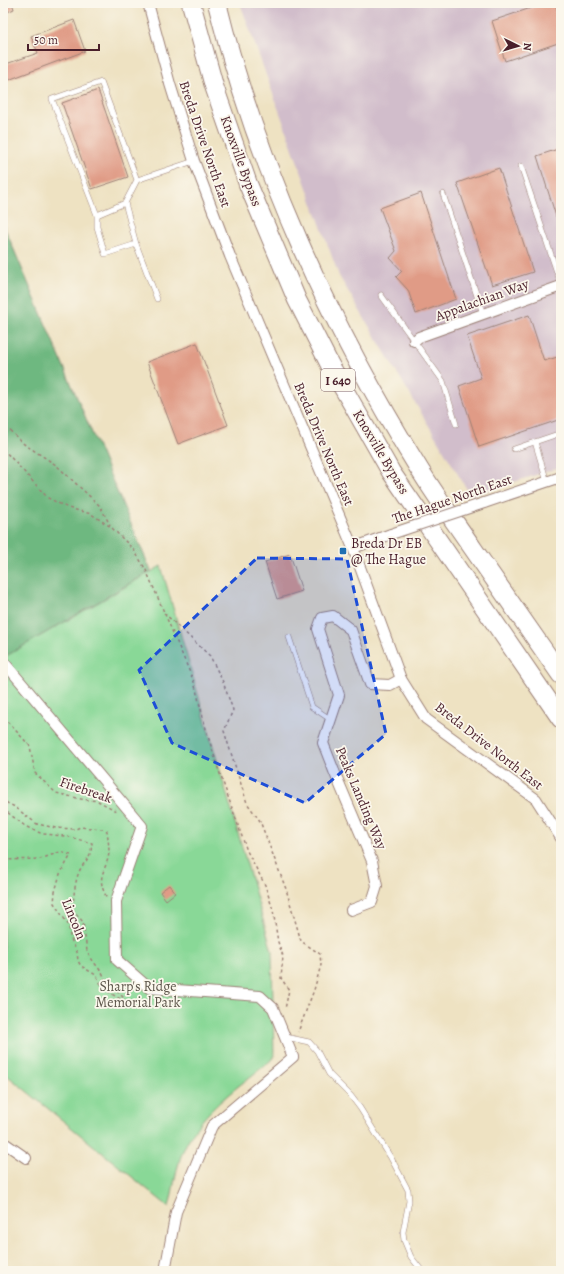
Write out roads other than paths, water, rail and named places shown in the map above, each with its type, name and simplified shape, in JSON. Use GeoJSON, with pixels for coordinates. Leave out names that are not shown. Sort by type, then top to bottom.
{"type":"FeatureCollection","features":[{"type":"Feature","properties":{"kind":"highway","name":"Knoxville Bypass"},"geometry":{"type":"LineString","coordinates":[[191,3],[214,86],[248,184],[297,300],[330,365],[391,472],[561,719]]}},
{"type":"Feature","properties":{"kind":"highway","name":"Knoxville Bypass"},"geometry":{"type":"LineString","coordinates":[[217,3],[235,67],[268,166],[311,267],[339,326],[381,405],[419,469],[561,675]]}},
{"type":"Feature","properties":{"kind":"street","name":"Breda Drive North East"},"geometry":{"type":"LineString","coordinates":[[148,3],[170,84],[194,161],[230,256],[353,548],[401,679],[426,719],[536,799],[561,838]]}},
{"type":"Feature","properties":{"kind":"street","name":"Appalachian Way"},"geometry":{"type":"LineString","coordinates":[[414,341],[419,337],[561,285]]}},
{"type":"Feature","properties":{"kind":"street","name":"The Hague North East"},"geometry":{"type":"LineString","coordinates":[[353,548],[561,477]]}},
{"type":"Feature","properties":{"kind":"street","name":"Peaks Landing Way"},"geometry":{"type":"LineString","coordinates":[[351,910],[372,902],[376,886],[372,861],[323,743],[339,695],[318,630],[322,618],[334,616],[351,630],[370,684],[390,685],[401,679]]}},
{"type":"Feature","properties":{"kind":"street"},"geometry":{"type":"LineString","coordinates":[[3,661],[142,826],[116,901],[117,960],[149,988],[260,996],[273,1008],[292,1057],[212,1126],[176,1212],[166,1271]]}},
{"type":"Feature","properties":{"kind":"street"},"geometry":{"type":"LineString","coordinates":[[3,1142],[26,1158]]}},
{"type":"Feature","properties":{"kind":"lane"},"geometry":{"type":"LineString","coordinates":[[136,244],[105,254],[96,227],[98,215],[52,98],[101,82],[137,180]]}},
{"type":"Feature","properties":{"kind":"lane"},"geometry":{"type":"LineString","coordinates":[[98,215],[125,203],[137,180],[194,161]]}},
{"type":"Feature","properties":{"kind":"lane"},"geometry":{"type":"LineString","coordinates":[[521,166],[561,285]]}},
{"type":"Feature","properties":{"kind":"lane"},"geometry":{"type":"LineString","coordinates":[[443,194],[484,314]]}},
{"type":"Feature","properties":{"kind":"lane"},"geometry":{"type":"LineString","coordinates":[[125,203],[136,244],[157,300]]}},
{"type":"Feature","properties":{"kind":"lane"},"geometry":{"type":"LineString","coordinates":[[381,295],[443,381],[456,424]]}},
{"type":"Feature","properties":{"kind":"lane"},"geometry":{"type":"LineString","coordinates":[[514,450],[561,433]]}},
{"type":"Feature","properties":{"kind":"lane"},"geometry":{"type":"LineString","coordinates":[[535,442],[547,482]]}},
{"type":"Feature","properties":{"kind":"lane"},"geometry":{"type":"LineString","coordinates":[[289,637],[312,707],[330,719]]}},
{"type":"Feature","properties":{"kind":"lane"},"geometry":{"type":"LineString","coordinates":[[285,1037],[309,1042],[317,1052],[328,1074],[351,1096],[360,1108],[391,1158],[408,1190],[409,1201],[403,1232],[404,1240],[411,1257],[422,1271]]}},
{"type":"Feature","properties":{"kind":"place","name":"Breda Dr EB @ The Hague"},"geometry":{"type":"Point","coordinates":[343,551]}},
{"type":"Feature","properties":{"kind":"park label","name":"Sharp's Ridge Memorial Park"},"geometry":{"type":"Point","coordinates":[138,994]}}]}
